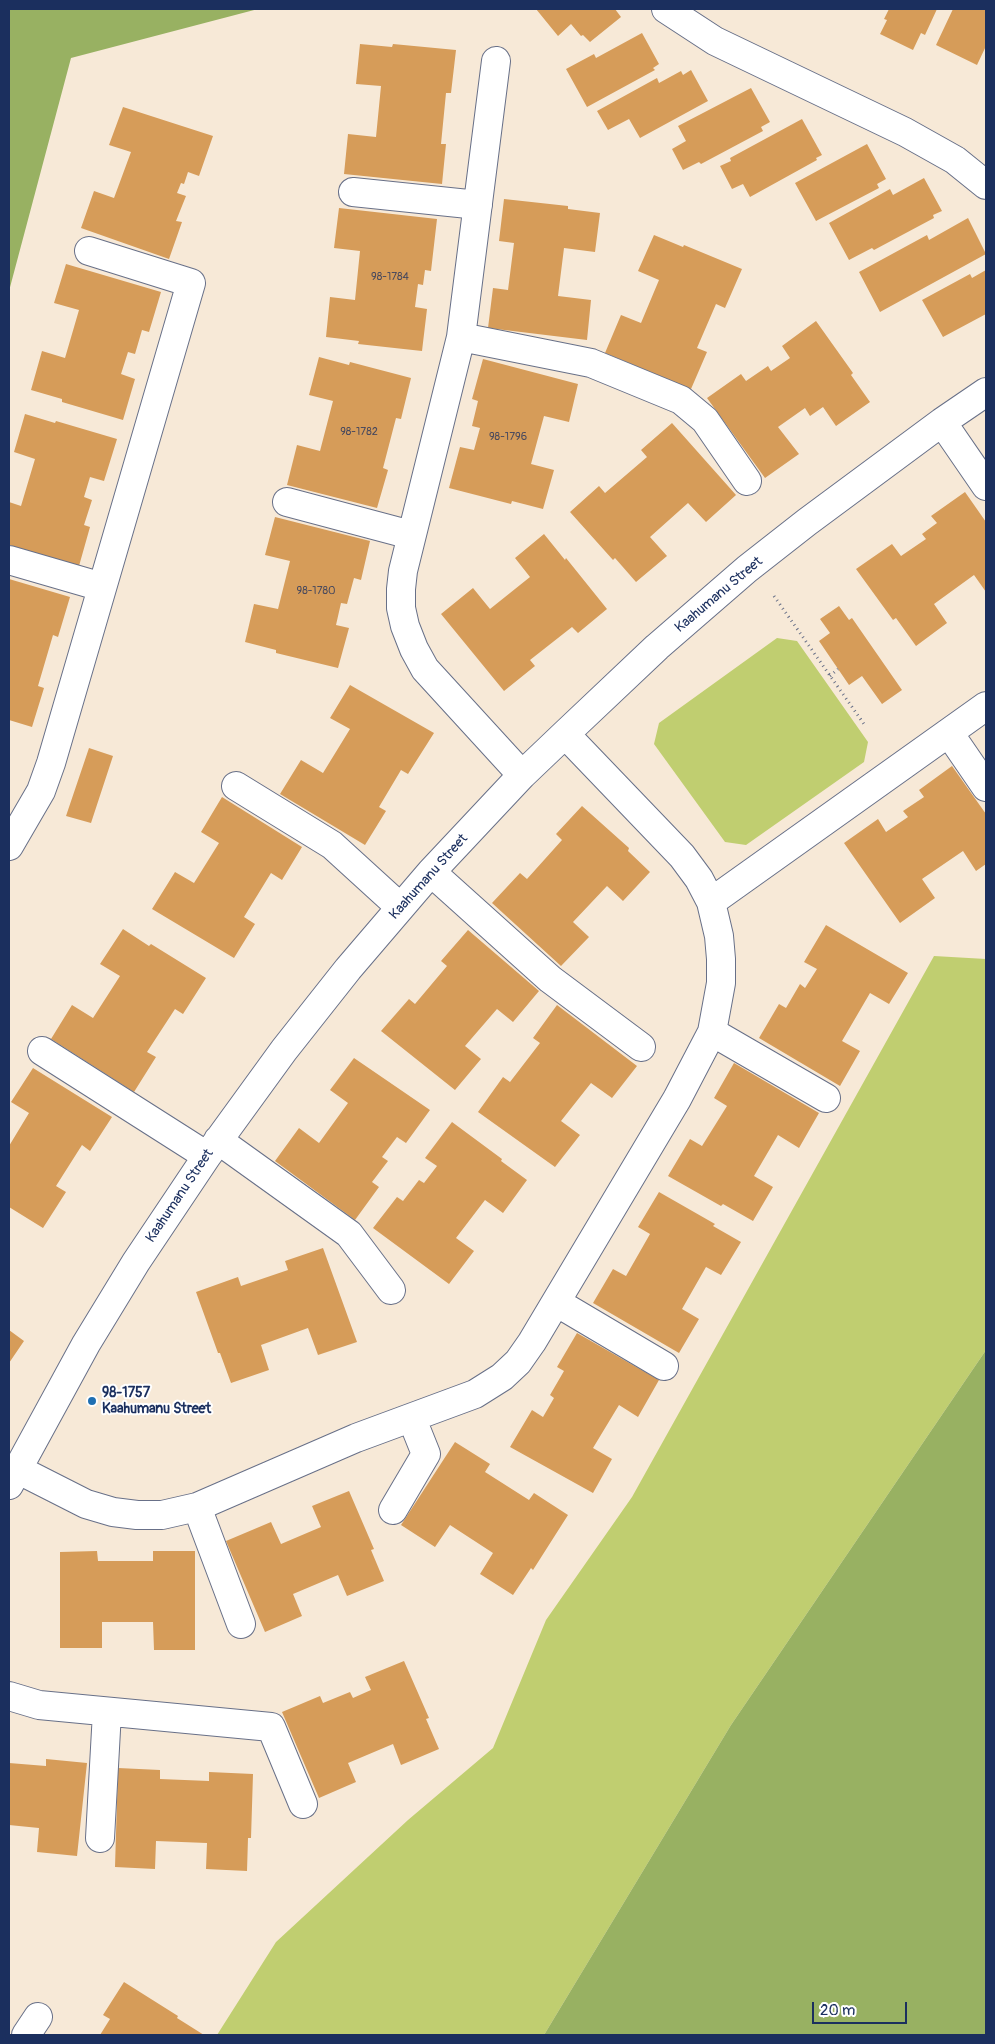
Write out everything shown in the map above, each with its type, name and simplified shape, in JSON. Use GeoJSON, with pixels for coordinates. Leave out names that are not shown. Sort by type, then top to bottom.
{"type":"FeatureCollection","features":[{"type":"Feature","properties":{"kind":"street"},"geometry":{"type":"LineString","coordinates":[[666,9],[716,40],[905,132],[955,160],[986,185]]}},
{"type":"Feature","properties":{"kind":"street"},"geometry":{"type":"LineString","coordinates":[[496,61],[461,337],[411,535],[403,571],[401,598],[405,626],[414,649],[425,669],[522,775]]}},
{"type":"Feature","properties":{"kind":"street"},"geometry":{"type":"LineString","coordinates":[[353,192],[478,205]]}},
{"type":"Feature","properties":{"kind":"street"},"geometry":{"type":"LineString","coordinates":[[9,846],[27,817],[43,784],[191,283],[89,251]]}},
{"type":"Feature","properties":{"kind":"street"},"geometry":{"type":"LineString","coordinates":[[461,337],[591,363],[681,400],[705,420],[747,480]]}},
{"type":"Feature","properties":{"kind":"street","name":"Kaahumanu Street"},"geometry":{"type":"LineString","coordinates":[[13,1477],[86,1344],[136,1262],[212,1148],[284,1050],[400,907],[431,872],[522,775],[657,647],[747,570],[807,522],[942,422],[986,392]]}},
{"type":"Feature","properties":{"kind":"street"},"geometry":{"type":"LineString","coordinates":[[942,422],[986,486]]}},
{"type":"Feature","properties":{"kind":"street"},"geometry":{"type":"LineString","coordinates":[[287,502],[411,535]]}},
{"type":"Feature","properties":{"kind":"street"},"geometry":{"type":"LineString","coordinates":[[9,560],[102,587]]}},
{"type":"Feature","properties":{"kind":"street"},"geometry":{"type":"LineString","coordinates":[[710,902],[986,706]]}},
{"type":"Feature","properties":{"kind":"street"},"geometry":{"type":"LineString","coordinates":[[948,733],[986,787]]}},
{"type":"Feature","properties":{"kind":"street"},"geometry":{"type":"LineString","coordinates":[[13,1477],[113,1512],[137,1515],[162,1515],[197,1507],[356,1438],[412,1419],[475,1394],[502,1377],[518,1362],[532,1342],[677,1098],[712,1032],[718,1007],[721,959],[719,936],[710,902],[699,879],[682,856],[565,734]]}},
{"type":"Feature","properties":{"kind":"street"},"geometry":{"type":"LineString","coordinates":[[236,786],[332,846],[400,907]]}},
{"type":"Feature","properties":{"kind":"street"},"geometry":{"type":"LineString","coordinates":[[431,872],[550,979],[641,1047]]}},
{"type":"Feature","properties":{"kind":"street"},"geometry":{"type":"LineString","coordinates":[[712,1032],[826,1098]]}},
{"type":"Feature","properties":{"kind":"street"},"geometry":{"type":"LineString","coordinates":[[42,1051],[212,1148],[349,1234],[391,1290]]}},
{"type":"Feature","properties":{"kind":"street"},"geometry":{"type":"LineString","coordinates":[[556,1302],[664,1366]]}},
{"type":"Feature","properties":{"kind":"street"},"geometry":{"type":"LineString","coordinates":[[393,1510],[426,1454],[412,1419]]}},
{"type":"Feature","properties":{"kind":"street"},"geometry":{"type":"LineString","coordinates":[[197,1507],[241,1624]]}},
{"type":"Feature","properties":{"kind":"street"},"geometry":{"type":"LineString","coordinates":[[9,1696],[39,1705],[271,1728],[302,1804]]}},
{"type":"Feature","properties":{"kind":"street"},"geometry":{"type":"LineString","coordinates":[[100,1838],[107,1712]]}},
{"type":"Feature","properties":{"kind":"path"},"geometry":{"type":"LineString","coordinates":[[774,596],[864,724]]}},
{"type":"Feature","properties":{"kind":"path"},"geometry":{"type":"LineString","coordinates":[[830,676],[838,670]]}},
{"type":"Feature","properties":{"kind":"green space"},"geometry":{"type":"Polygon","coordinates":[[[9,9],[258,9],[71,58],[9,291],[9,9]]]}},
{"type":"Feature","properties":{"kind":"green space"},"geometry":{"type":"Polygon","coordinates":[[[777,638],[797,641],[868,742],[864,762],[746,845],[725,842],[654,744],[659,723],[777,638]]]}},
{"type":"Feature","properties":{"kind":"green space"},"geometry":{"type":"Polygon","coordinates":[[[934,956],[986,959],[986,1350],[731,1725],[544,2035],[217,2035],[276,1942],[408,1820],[493,1748],[546,1620],[632,1497],[934,956]]]}},
{"type":"Feature","properties":{"kind":"green space"},"geometry":{"type":"Polygon","coordinates":[[[986,1350],[986,2035],[544,2035],[731,1725],[986,1350]]]}},
{"type":"Feature","properties":{"kind":"building"},"geometry":{"type":"Polygon","coordinates":[[[536,9],[615,9],[621,17],[590,42],[583,35],[581,36],[571,24],[558,36],[536,9]]]}},
{"type":"Feature","properties":{"kind":"building"},"geometry":{"type":"Polygon","coordinates":[[[889,9],[937,9],[925,35],[921,33],[913,50],[880,34],[887,20],[884,19],[889,9]]]}},
{"type":"Feature","properties":{"kind":"building"},"geometry":{"type":"Polygon","coordinates":[[[953,9],[986,9],[986,46],[977,65],[936,45],[953,9]]]}},
{"type":"Feature","properties":{"kind":"building"},"geometry":{"type":"Polygon","coordinates":[[[642,33],[659,64],[653,68],[655,70],[587,107],[566,69],[594,54],[596,58],[642,33]]]}},
{"type":"Feature","properties":{"kind":"building"},"geometry":{"type":"Polygon","coordinates":[[[360,44],[392,47],[393,44],[456,50],[451,93],[446,93],[441,144],[446,144],[442,184],[344,174],[348,134],[376,137],[381,86],[356,84],[360,44]]]}},
{"type":"Feature","properties":{"kind":"building"},"geometry":{"type":"Polygon","coordinates":[[[691,70],[708,101],[640,138],[629,119],[608,130],[597,111],[657,78],[659,83],[681,71],[683,75],[691,70]]]}},
{"type":"Feature","properties":{"kind":"building"},"geometry":{"type":"Polygon","coordinates":[[[751,88],[770,122],[761,127],[763,131],[701,164],[699,162],[683,170],[672,149],[686,141],[678,126],[751,88]]]}},
{"type":"Feature","properties":{"kind":"building"},"geometry":{"type":"Polygon","coordinates":[[[123,107],[213,136],[199,176],[188,172],[184,184],[181,183],[177,193],[186,196],[176,221],[182,222],[169,259],[81,228],[94,191],[114,198],[131,152],[109,145],[123,107]]]}},
{"type":"Feature","properties":{"kind":"building"},"geometry":{"type":"Polygon","coordinates":[[[802,119],[822,155],[816,158],[817,160],[750,197],[743,184],[732,189],[720,166],[731,161],[730,158],[802,119]]]}},
{"type":"Feature","properties":{"kind":"building"},"geometry":{"type":"Polygon","coordinates":[[[867,144],[886,179],[877,184],[879,188],[816,221],[795,183],[867,144]]]}},
{"type":"Feature","properties":{"kind":"building"},"geometry":{"type":"Polygon","coordinates":[[[924,178],[942,211],[933,215],[934,218],[874,250],[872,248],[849,260],[829,223],[890,189],[893,195],[924,178]]]}},
{"type":"Feature","properties":{"kind":"building"},"geometry":{"type":"Polygon","coordinates":[[[504,199],[568,206],[568,209],[600,213],[595,252],[564,248],[558,296],[591,300],[587,340],[488,328],[493,288],[508,290],[514,243],[499,241],[504,199]]]}},
{"type":"Feature","properties":{"kind":"building"},"geometry":{"type":"Polygon","coordinates":[[[339,208],[437,219],[431,271],[425,270],[423,285],[418,284],[415,307],[427,309],[422,351],[358,344],[359,341],[326,337],[330,297],[355,300],[360,251],[334,248],[339,208]]]}},
{"type":"Feature","properties":{"kind":"building"},"geometry":{"type":"Polygon","coordinates":[[[968,218],[986,254],[880,312],[859,272],[927,235],[929,240],[968,218]]]}},
{"type":"Feature","properties":{"kind":"building"},"geometry":{"type":"Polygon","coordinates":[[[654,235],[742,269],[725,308],[716,304],[697,348],[707,352],[691,389],[605,353],[621,315],[641,323],[659,280],[638,271],[654,235]]]}},
{"type":"Feature","properties":{"kind":"building"},"geometry":{"type":"Polygon","coordinates":[[[66,264],[161,292],[149,332],[142,330],[135,354],[128,352],[121,374],[135,379],[123,420],[62,402],[62,399],[31,390],[42,351],[65,358],[79,310],[54,303],[66,264]]]}},
{"type":"Feature","properties":{"kind":"building"},"geometry":{"type":"Polygon","coordinates":[[[986,270],[986,314],[943,337],[922,300],[970,274],[972,278],[986,270]]]}},
{"type":"Feature","properties":{"kind":"building"},"geometry":{"type":"Polygon","coordinates":[[[816,321],[853,373],[851,375],[870,402],[836,426],[823,407],[810,416],[805,408],[778,427],[799,454],[765,478],[707,398],[741,374],[746,381],[768,366],[771,371],[790,358],[782,346],[816,321]]]}},
{"type":"Feature","properties":{"kind":"building"},"geometry":{"type":"Polygon","coordinates":[[[319,357],[349,365],[350,362],[411,378],[401,419],[396,418],[383,468],[388,470],[377,508],[287,485],[297,445],[320,451],[333,401],[309,395],[319,357]]]}},
{"type":"Feature","properties":{"kind":"building"},"geometry":{"type":"Polygon","coordinates":[[[483,359],[578,384],[569,422],[544,416],[531,464],[554,470],[543,509],[512,501],[511,504],[449,488],[460,447],[474,450],[480,428],[472,426],[478,401],[472,399],[483,359]]]}},
{"type":"Feature","properties":{"kind":"building"},"geometry":{"type":"Polygon","coordinates":[[[25,414],[117,439],[104,481],[90,477],[84,497],[92,500],[84,525],[90,527],[79,566],[9,545],[9,502],[21,506],[35,459],[14,452],[25,414]]]}},
{"type":"Feature","properties":{"kind":"building"},"geometry":{"type":"Polygon","coordinates":[[[672,423],[736,495],[706,522],[688,503],[650,537],[667,556],[636,582],[615,558],[613,560],[570,512],[599,486],[605,493],[647,457],[641,450],[672,423]]]}},
{"type":"Feature","properties":{"kind":"building"},"geometry":{"type":"Polygon","coordinates":[[[965,492],[986,522],[986,592],[974,575],[934,604],[947,623],[916,646],[896,618],[893,620],[856,569],[892,544],[901,556],[926,539],[922,534],[937,523],[931,516],[965,492]]]}},
{"type":"Feature","properties":{"kind":"building"},"geometry":{"type":"Polygon","coordinates":[[[275,517],[370,541],[361,580],[354,578],[347,604],[341,603],[336,625],[349,628],[338,668],[276,653],[276,650],[245,642],[254,604],[278,609],[290,561],[265,555],[275,517]]]}},
{"type":"Feature","properties":{"kind":"building"},"geometry":{"type":"Polygon","coordinates":[[[544,534],[607,609],[578,633],[572,627],[530,660],[535,666],[504,691],[441,614],[473,588],[490,609],[530,577],[515,558],[544,534]]]}},
{"type":"Feature","properties":{"kind":"building"},"geometry":{"type":"Polygon","coordinates":[[[9,579],[70,597],[58,637],[53,635],[38,686],[44,688],[32,727],[9,720],[9,579]]]}},
{"type":"Feature","properties":{"kind":"building"},"geometry":{"type":"Polygon","coordinates":[[[839,606],[849,620],[852,618],[902,690],[882,704],[862,676],[849,685],[819,641],[830,633],[820,619],[839,606]]]}},
{"type":"Feature","properties":{"kind":"building"},"geometry":{"type":"Polygon","coordinates":[[[350,685],[434,733],[408,774],[401,770],[379,807],[386,811],[365,845],[280,794],[301,760],[323,773],[350,729],[330,718],[350,685]]]}},
{"type":"Feature","properties":{"kind":"building"},"geometry":{"type":"Polygon","coordinates":[[[89,748],[113,756],[91,823],[66,816],[89,748]]]}},
{"type":"Feature","properties":{"kind":"building"},"geometry":{"type":"Polygon","coordinates":[[[952,766],[986,814],[986,864],[976,871],[963,851],[922,879],[935,898],[900,923],[844,843],[878,819],[886,832],[908,817],[903,811],[924,797],[919,790],[952,766]]]}},
{"type":"Feature","properties":{"kind":"building"},"geometry":{"type":"Polygon","coordinates":[[[222,797],[302,847],[282,880],[271,873],[244,917],[255,924],[234,958],[152,909],[175,872],[194,883],[219,843],[201,832],[222,797]]]}},
{"type":"Feature","properties":{"kind":"building"},"geometry":{"type":"Polygon","coordinates":[[[582,806],[629,848],[628,851],[650,872],[623,901],[607,886],[573,922],[589,937],[561,966],[492,903],[520,873],[527,879],[562,840],[556,834],[582,806]]]}},
{"type":"Feature","properties":{"kind":"building"},"geometry":{"type":"Polygon","coordinates":[[[826,925],[908,973],[889,1004],[870,993],[842,1041],[860,1051],[840,1086],[759,1038],[779,1004],[786,1008],[800,984],[805,988],[817,969],[804,962],[826,925]]]}},
{"type":"Feature","properties":{"kind":"building"},"geometry":{"type":"Polygon","coordinates":[[[123,929],[206,978],[183,1014],[175,1009],[147,1052],[156,1057],[134,1092],[51,1039],[72,1005],[93,1018],[120,976],[100,964],[123,929]]]}},
{"type":"Feature","properties":{"kind":"building"},"geometry":{"type":"Polygon","coordinates":[[[468,930],[539,991],[513,1022],[497,1009],[465,1046],[481,1059],[455,1090],[381,1031],[409,999],[415,1004],[447,966],[441,961],[468,930]]]}},
{"type":"Feature","properties":{"kind":"building"},"geometry":{"type":"Polygon","coordinates":[[[557,1005],[637,1066],[612,1098],[591,1083],[561,1121],[580,1135],[555,1167],[478,1112],[503,1077],[510,1082],[540,1043],[533,1038],[557,1005]]]}},
{"type":"Feature","properties":{"kind":"building"},"geometry":{"type":"Polygon","coordinates":[[[354,1058],[430,1110],[406,1143],[397,1137],[382,1157],[388,1161],[372,1182],[379,1187],[355,1220],[275,1161],[299,1128],[319,1143],[348,1103],[330,1090],[354,1058]]]}},
{"type":"Feature","properties":{"kind":"building"},"geometry":{"type":"Polygon","coordinates":[[[734,1063],[819,1113],[799,1148],[778,1135],[754,1176],[773,1187],[753,1221],[723,1204],[721,1206],[668,1176],[690,1139],[702,1146],[727,1106],[714,1098],[734,1063]]]}},
{"type":"Feature","properties":{"kind":"building"},"geometry":{"type":"Polygon","coordinates":[[[33,1068],[112,1117],[90,1151],[82,1145],[56,1186],[66,1192],[43,1228],[9,1207],[9,1146],[29,1113],[11,1102],[33,1068]]]}},
{"type":"Feature","properties":{"kind":"building"},"geometry":{"type":"Polygon","coordinates":[[[452,1122],[527,1180],[503,1213],[485,1200],[456,1238],[474,1251],[449,1284],[373,1228],[397,1197],[403,1201],[419,1180],[424,1183],[437,1166],[425,1158],[452,1122]]]}},
{"type":"Feature","properties":{"kind":"building"},"geometry":{"type":"Polygon","coordinates":[[[659,1192],[715,1224],[713,1226],[741,1242],[721,1275],[706,1267],[682,1309],[699,1319],[679,1353],[593,1303],[613,1269],[626,1276],[650,1234],[638,1227],[659,1192]]]}},
{"type":"Feature","properties":{"kind":"building"},"geometry":{"type":"Polygon","coordinates":[[[323,1248],[357,1342],[318,1355],[308,1328],[261,1345],[269,1370],[231,1383],[196,1292],[238,1277],[241,1286],[288,1270],[285,1261],[323,1248]]]}},
{"type":"Feature","properties":{"kind":"building"},"geometry":{"type":"Polygon","coordinates":[[[9,1330],[24,1341],[9,1363],[9,1330]]]}},
{"type":"Feature","properties":{"kind":"building"},"geometry":{"type":"Polygon","coordinates":[[[577,1333],[659,1380],[638,1417],[619,1405],[593,1448],[612,1459],[593,1493],[510,1447],[532,1410],[543,1417],[554,1398],[550,1395],[564,1371],[557,1367],[577,1333]]]}},
{"type":"Feature","properties":{"kind":"building"},"geometry":{"type":"Polygon","coordinates":[[[455,1442],[490,1464],[485,1472],[529,1500],[534,1493],[568,1515],[533,1570],[531,1568],[513,1595],[480,1574],[493,1553],[450,1525],[435,1547],[401,1525],[455,1442]]]}},
{"type":"Feature","properties":{"kind":"building"},"geometry":{"type":"Polygon","coordinates":[[[349,1491],[374,1549],[371,1550],[384,1581],[347,1596],[338,1575],[293,1594],[302,1616],[265,1632],[226,1541],[271,1522],[281,1544],[321,1527],[312,1506],[349,1491]]]}},
{"type":"Feature","properties":{"kind":"building"},"geometry":{"type":"Polygon","coordinates":[[[97,1551],[98,1561],[153,1561],[153,1551],[195,1551],[195,1650],[154,1650],[153,1622],[102,1622],[102,1648],[60,1648],[60,1552],[97,1551]]]}},
{"type":"Feature","properties":{"kind":"building"},"geometry":{"type":"Polygon","coordinates":[[[404,1661],[429,1718],[426,1719],[439,1749],[401,1765],[393,1744],[348,1763],[356,1782],[319,1798],[282,1712],[320,1696],[323,1703],[350,1692],[353,1698],[371,1690],[365,1677],[404,1661]]]}},
{"type":"Feature","properties":{"kind":"building"},"geometry":{"type":"Polygon","coordinates":[[[46,1759],[87,1763],[77,1856],[37,1852],[39,1828],[9,1825],[9,1763],[46,1766],[46,1759]]]}},
{"type":"Feature","properties":{"kind":"building"},"geometry":{"type":"Polygon","coordinates":[[[118,1768],[160,1770],[160,1779],[209,1781],[209,1772],[253,1774],[251,1838],[248,1838],[247,1871],[206,1869],[207,1843],[156,1841],[155,1869],[115,1867],[118,1768]]]}},
{"type":"Feature","properties":{"kind":"building"},"geometry":{"type":"Polygon","coordinates":[[[124,1982],[204,2035],[100,2035],[110,2019],[103,2015],[124,1982]]]}},
{"type":"Feature","properties":{"kind":"place","name":"98-1757 Kaahumanu Street"},"geometry":{"type":"Point","coordinates":[92,1401]}}]}
